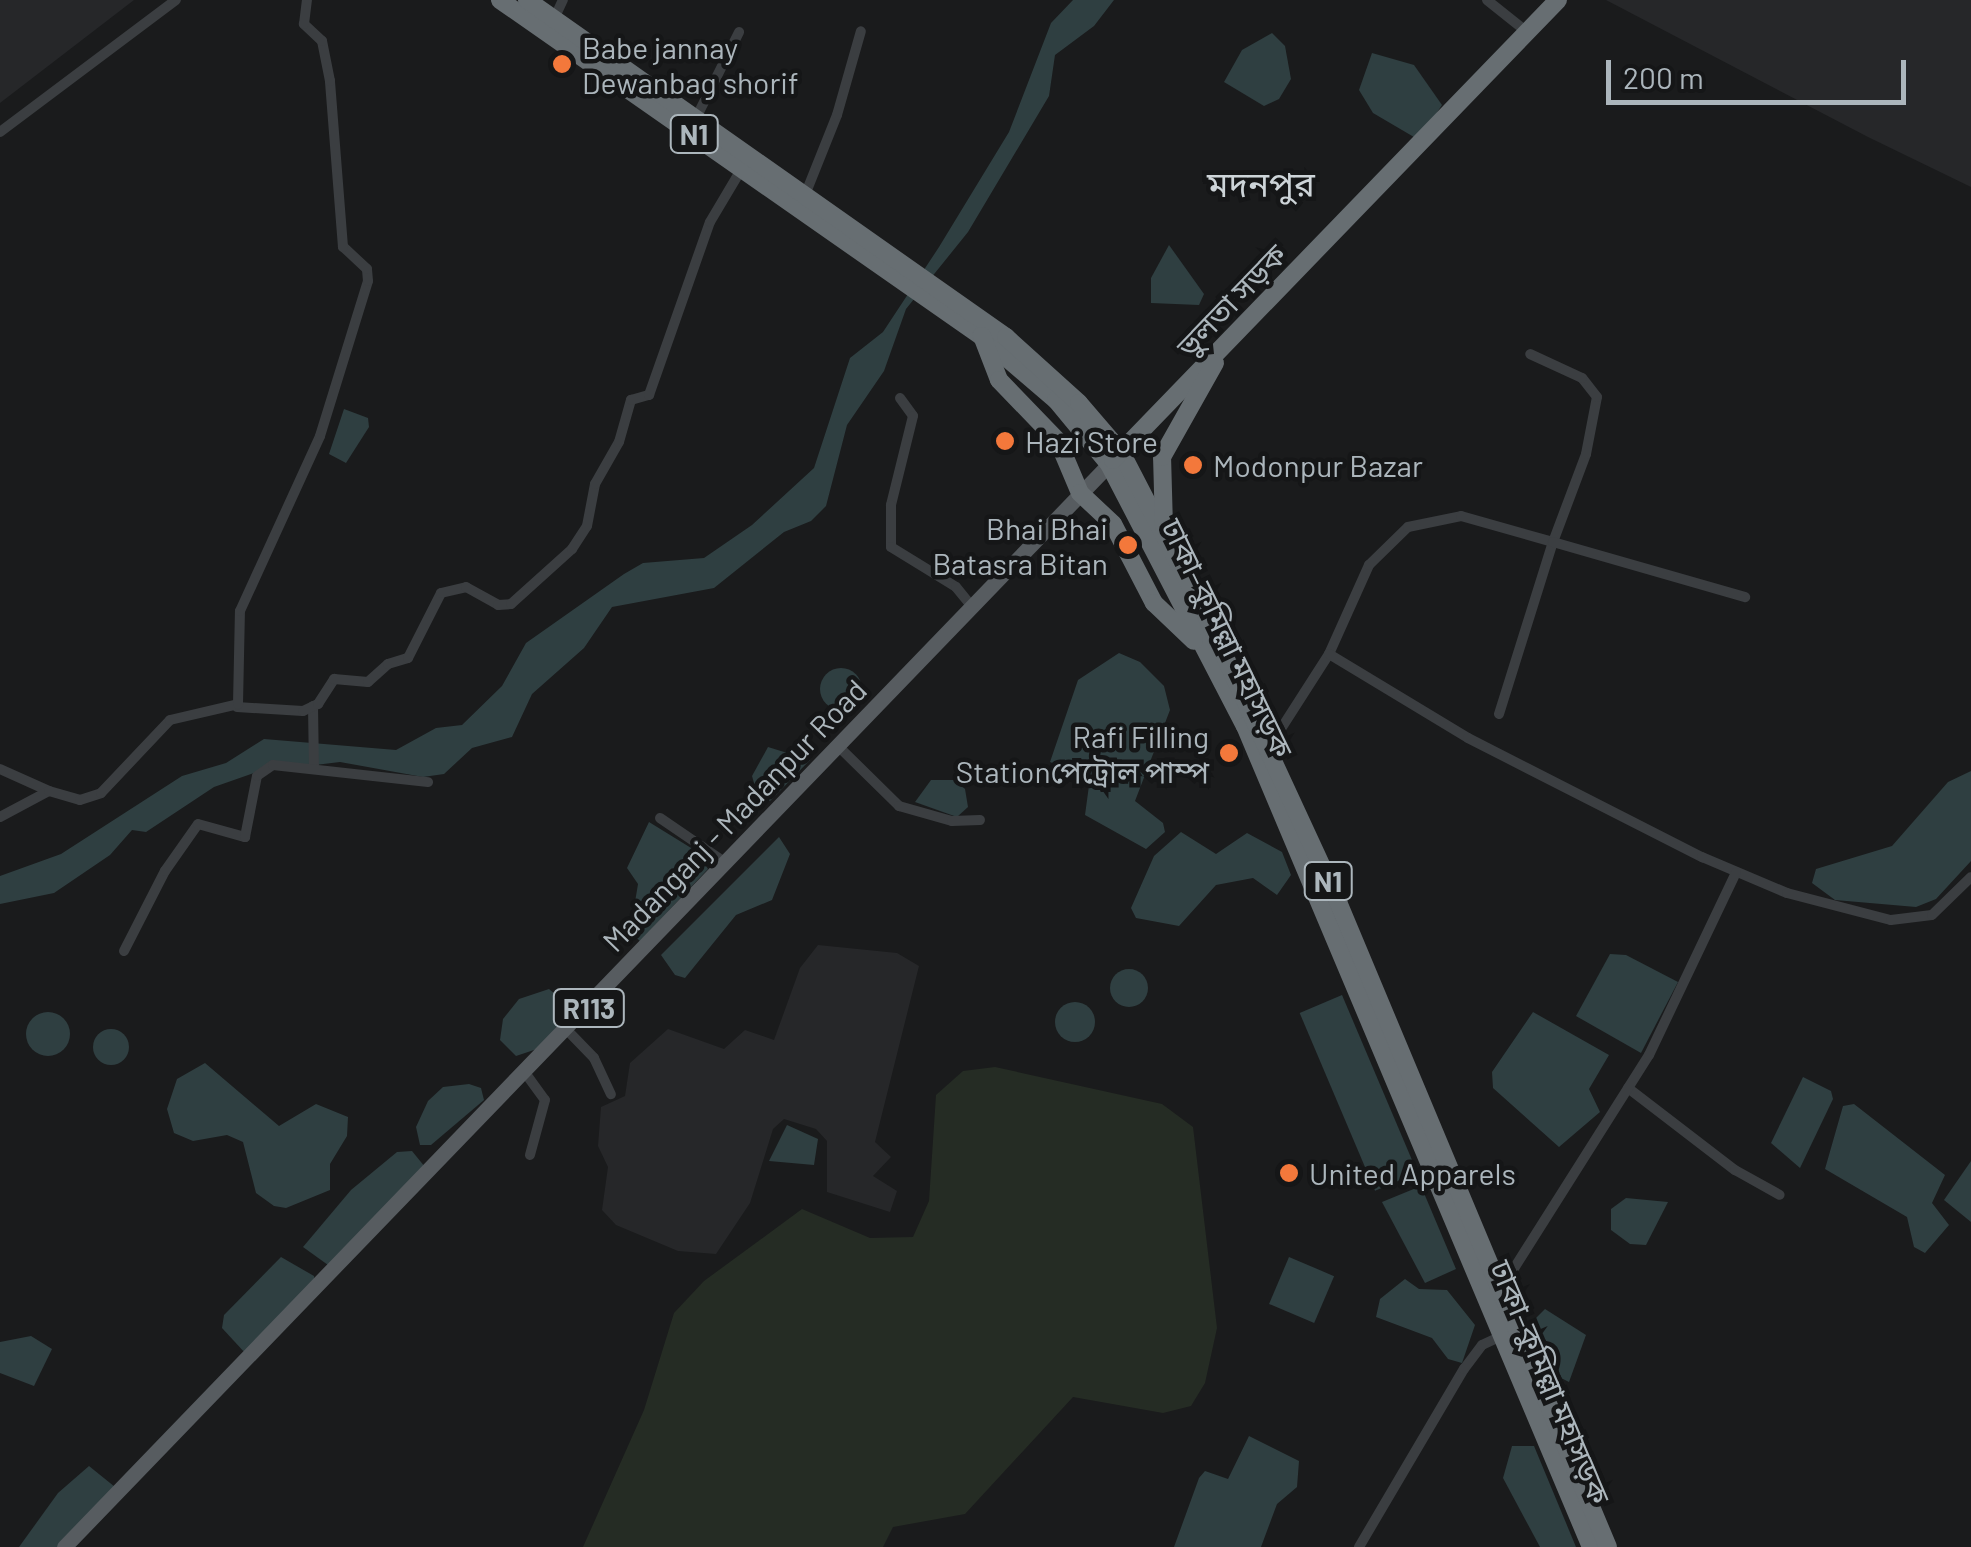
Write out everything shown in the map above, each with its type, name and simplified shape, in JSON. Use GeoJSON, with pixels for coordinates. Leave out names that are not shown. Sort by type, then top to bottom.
{"type":"FeatureCollection","features":[{"type":"Feature","properties":{"kind":"highway","name":"ঢাকা–কুমিল্লা মহাসড়ক"},"geometry":{"type":"LineString","coordinates":[[500,0],[742,168],[1020,350],[1115,458],[1166,542],[1268,750],[1608,1547]]}},
{"type":"Feature","properties":{"kind":"highway","name":"ঢাকা–কুমিল্লা মহাসড়ক"},"geometry":{"type":"LineString","coordinates":[[526,0],[696,116],[890,264]]}},
{"type":"Feature","properties":{"kind":"highway","name":"ভুলতা সড়ক"},"geometry":{"type":"LineString","coordinates":[[1115,458],[1558,0]]}},
{"type":"Feature","properties":{"kind":"highway","name":"ঢাকা–কুমিল্লা মহাসড়ক"},"geometry":{"type":"LineString","coordinates":[[934,295],[1056,400],[1115,458],[1200,646],[1245,726],[1499,1337],[1591,1547]]}},
{"type":"Feature","properties":{"kind":"highway"},"geometry":{"type":"LineString","coordinates":[[982,336],[999,380],[1058,441],[1080,493],[1113,524],[1154,603],[1200,646]]}},
{"type":"Feature","properties":{"kind":"highway"},"geometry":{"type":"LineString","coordinates":[[1166,542],[1162,457],[1222,349]]}},
{"type":"Feature","properties":{"kind":"main road","name":"Madanganj - Madanpur Road"},"geometry":{"type":"LineString","coordinates":[[64,1547],[526,1074],[1115,458]]}},
{"type":"Feature","properties":{"kind":"street"},"geometry":{"type":"LineString","coordinates":[[0,132],[176,0]]}},
{"type":"Feature","properties":{"kind":"street"},"geometry":{"type":"LineString","coordinates":[[237,708],[244,662],[240,610],[320,436],[369,276],[342,247],[330,82],[322,41],[304,24],[307,0]]}},
{"type":"Feature","properties":{"kind":"street"},"geometry":{"type":"LineString","coordinates":[[554,19],[563,0]]}},
{"type":"Feature","properties":{"kind":"street"},"geometry":{"type":"LineString","coordinates":[[1487,0],[1527,32]]}},
{"type":"Feature","properties":{"kind":"street"},"geometry":{"type":"LineString","coordinates":[[805,196],[838,116],[861,31]]}},
{"type":"Feature","properties":{"kind":"street"},"geometry":{"type":"LineString","coordinates":[[696,116],[739,32]]}},
{"type":"Feature","properties":{"kind":"street"},"geometry":{"type":"LineString","coordinates":[[314,768],[313,706],[334,678],[364,684],[388,664],[404,662],[441,594],[466,587],[498,605],[511,604],[572,549],[587,526],[595,484],[619,442],[631,400],[649,395],[710,222],[742,168]]}},
{"type":"Feature","properties":{"kind":"street"},"geometry":{"type":"LineString","coordinates":[[1498,714],[1553,542],[1586,454],[1597,398],[1582,378],[1530,354]]}},
{"type":"Feature","properties":{"kind":"street"},"geometry":{"type":"LineString","coordinates":[[900,398],[913,416],[891,505],[890,547],[956,587],[972,607]]}},
{"type":"Feature","properties":{"kind":"street"},"geometry":{"type":"LineString","coordinates":[[1268,750],[1329,654],[1368,565],[1382,546],[1420,521],[1476,518],[1744,597]]}},
{"type":"Feature","properties":{"kind":"street"},"geometry":{"type":"LineString","coordinates":[[1329,654],[1468,738],[1736,873],[1860,916],[1890,920],[1932,915],[1971,877]]}},
{"type":"Feature","properties":{"kind":"street"},"geometry":{"type":"LineString","coordinates":[[0,769],[80,800],[101,793],[170,720],[198,710],[237,708],[274,714],[313,706]]}},
{"type":"Feature","properties":{"kind":"street"},"geometry":{"type":"LineString","coordinates":[[838,746],[891,802],[952,821],[980,820]]}},
{"type":"Feature","properties":{"kind":"street"},"geometry":{"type":"LineString","coordinates":[[124,951],[164,871],[198,824],[244,837],[257,776],[273,765],[428,782]]}},
{"type":"Feature","properties":{"kind":"street"},"geometry":{"type":"LineString","coordinates":[[0,817],[49,791]]}},
{"type":"Feature","properties":{"kind":"street"},"geometry":{"type":"LineString","coordinates":[[660,818],[726,863]]}},
{"type":"Feature","properties":{"kind":"street"},"geometry":{"type":"LineString","coordinates":[[1500,1291],[1628,1088],[1701,956],[1736,873]]}},
{"type":"Feature","properties":{"kind":"street"},"geometry":{"type":"LineString","coordinates":[[567,1030],[594,1058],[611,1094]]}},
{"type":"Feature","properties":{"kind":"street"},"geometry":{"type":"LineString","coordinates":[[526,1074],[545,1100],[530,1156]]}},
{"type":"Feature","properties":{"kind":"street"},"geometry":{"type":"LineString","coordinates":[[1628,1088],[1734,1170],[1780,1194]]}},
{"type":"Feature","properties":{"kind":"street"},"geometry":{"type":"LineString","coordinates":[[1359,1547],[1464,1368],[1482,1346],[1499,1337]]}},
{"type":"Feature","properties":{"kind":"shaded area"},"geometry":{"type":"Polygon","coordinates":[[[0,0],[134,0],[0,103],[0,0]]]}},
{"type":"Feature","properties":{"kind":"shaded area"},"geometry":{"type":"Polygon","coordinates":[[[1073,0],[1114,0],[1094,26],[1055,55],[1049,96],[968,232],[906,309],[884,371],[847,425],[826,506],[811,521],[784,532],[714,588],[612,607],[584,648],[532,694],[512,737],[472,748],[444,774],[423,777],[340,762],[257,772],[214,787],[146,832],[132,830],[110,855],[54,893],[0,904],[0,876],[61,854],[182,776],[226,763],[264,739],[396,750],[436,728],[462,725],[502,686],[526,643],[624,574],[643,563],[704,558],[752,525],[814,468],[850,358],[883,332],[939,247],[1009,132],[1051,23],[1073,0]]]}},
{"type":"Feature","properties":{"kind":"shaded area"},"geometry":{"type":"Polygon","coordinates":[[[1606,0],[1971,0],[1971,187],[1868,137],[1606,0]]]}},
{"type":"Feature","properties":{"kind":"shaded area"},"geometry":{"type":"Polygon","coordinates":[[[1272,33],[1285,46],[1291,79],[1279,99],[1264,106],[1224,82],[1242,50],[1272,33]]]}},
{"type":"Feature","properties":{"kind":"shaded area"},"geometry":{"type":"Polygon","coordinates":[[[1372,53],[1414,65],[1442,105],[1419,140],[1373,113],[1359,90],[1372,53]]]}},
{"type":"Feature","properties":{"kind":"shaded area"},"geometry":{"type":"Polygon","coordinates":[[[1169,245],[1204,294],[1199,305],[1151,303],[1151,278],[1169,245]]]}},
{"type":"Feature","properties":{"kind":"shaded area"},"geometry":{"type":"Polygon","coordinates":[[[344,409],[368,418],[369,427],[346,463],[329,454],[344,409]]]}},
{"type":"Feature","properties":{"kind":"shaded area"},"geometry":{"type":"Polygon","coordinates":[[[1119,653],[1140,662],[1164,686],[1170,710],[1135,801],[1163,823],[1165,832],[1146,849],[1085,815],[1090,778],[1050,762],[1078,680],[1119,653]]]}},
{"type":"Feature","properties":{"kind":"shaded area"},"geometry":{"type":"Polygon","coordinates":[[[841,668],[856,674],[862,689],[856,704],[841,710],[826,704],[820,689],[826,674],[841,668]]]}},
{"type":"Feature","properties":{"kind":"shaded area"},"geometry":{"type":"Polygon","coordinates":[[[768,747],[810,760],[770,801],[756,790],[752,776],[768,747]]]}},
{"type":"Feature","properties":{"kind":"shaded area"},"geometry":{"type":"Polygon","coordinates":[[[1971,771],[1971,861],[1936,899],[1916,907],[1835,900],[1812,883],[1816,869],[1892,846],[1948,782],[1971,771]]]}},
{"type":"Feature","properties":{"kind":"shaded area"},"geometry":{"type":"Polygon","coordinates":[[[931,780],[955,780],[965,789],[968,807],[957,817],[915,802],[931,780]]]}},
{"type":"Feature","properties":{"kind":"shaded area"},"geometry":{"type":"Polygon","coordinates":[[[649,822],[696,851],[708,869],[640,941],[630,932],[638,884],[627,868],[649,822]]]}},
{"type":"Feature","properties":{"kind":"shaded area"},"geometry":{"type":"Polygon","coordinates":[[[1181,832],[1216,854],[1247,833],[1282,852],[1291,875],[1277,895],[1253,878],[1216,885],[1179,926],[1136,918],[1131,908],[1154,856],[1181,832]]]}},
{"type":"Feature","properties":{"kind":"shaded area"},"geometry":{"type":"Polygon","coordinates":[[[779,837],[790,854],[772,900],[736,915],[685,978],[675,975],[661,955],[779,837]]]}},
{"type":"Feature","properties":{"kind":"shaded area"},"geometry":{"type":"Polygon","coordinates":[[[818,945],[897,953],[919,966],[875,1142],[891,1157],[873,1176],[897,1191],[890,1212],[827,1192],[827,1141],[816,1129],[784,1119],[773,1129],[750,1203],[716,1254],[678,1251],[616,1225],[602,1210],[608,1167],[598,1146],[601,1107],[625,1096],[630,1063],[668,1029],[724,1049],[745,1030],[774,1040],[800,968],[818,945]]]}},
{"type":"Feature","properties":{"kind":"shaded area"},"geometry":{"type":"Polygon","coordinates":[[[1610,954],[1626,955],[1678,982],[1641,1053],[1576,1016],[1610,954]]]}},
{"type":"Feature","properties":{"kind":"shaded area"},"geometry":{"type":"Polygon","coordinates":[[[1129,969],[1142,975],[1148,988],[1142,1001],[1129,1007],[1116,1001],[1110,988],[1116,975],[1129,969]]]}},
{"type":"Feature","properties":{"kind":"shaded area"},"geometry":{"type":"Polygon","coordinates":[[[549,989],[562,1000],[562,1020],[540,1048],[516,1056],[500,1040],[503,1019],[519,999],[549,989]]]}},
{"type":"Feature","properties":{"kind":"shaded area"},"geometry":{"type":"Polygon","coordinates":[[[1342,995],[1417,1173],[1375,1191],[1300,1013],[1342,995]]]}},
{"type":"Feature","properties":{"kind":"shaded area"},"geometry":{"type":"Polygon","coordinates":[[[1075,1002],[1089,1008],[1095,1022],[1089,1036],[1075,1042],[1061,1036],[1055,1022],[1061,1008],[1075,1002]]]}},
{"type":"Feature","properties":{"kind":"shaded area"},"geometry":{"type":"Polygon","coordinates":[[[48,1012],[63,1019],[70,1034],[63,1049],[48,1056],[33,1049],[26,1034],[33,1019],[48,1012]]]}},
{"type":"Feature","properties":{"kind":"shaded area"},"geometry":{"type":"Polygon","coordinates":[[[1533,1012],[1609,1055],[1589,1089],[1600,1112],[1559,1147],[1493,1088],[1492,1072],[1533,1012]]]}},
{"type":"Feature","properties":{"kind":"shaded area"},"geometry":{"type":"Polygon","coordinates":[[[111,1029],[124,1034],[129,1047],[124,1060],[111,1065],[98,1060],[93,1047],[98,1034],[111,1029]]]}},
{"type":"Feature","properties":{"kind":"shaded area"},"geometry":{"type":"Polygon","coordinates":[[[205,1063],[279,1126],[316,1104],[348,1117],[347,1136],[330,1164],[330,1190],[286,1208],[274,1206],[256,1193],[243,1142],[227,1135],[193,1141],[174,1133],[167,1109],[177,1079],[205,1063]]]}},
{"type":"Feature","properties":{"kind":"shaded area"},"geometry":{"type":"Polygon","coordinates":[[[995,1067],[1162,1104],[1193,1127],[1217,1328],[1205,1383],[1191,1406],[1163,1413],[1073,1397],[965,1514],[893,1527],[883,1547],[583,1547],[644,1410],[674,1313],[704,1281],[802,1209],[870,1238],[913,1237],[929,1201],[936,1095],[963,1071],[995,1067]]]}},
{"type":"Feature","properties":{"kind":"shaded area"},"geometry":{"type":"Polygon","coordinates":[[[1803,1077],[1831,1091],[1833,1099],[1800,1168],[1771,1143],[1803,1077]]]}},
{"type":"Feature","properties":{"kind":"shaded area"},"geometry":{"type":"Polygon","coordinates":[[[469,1084],[481,1088],[484,1100],[431,1145],[420,1145],[416,1127],[428,1101],[443,1087],[469,1084]]]}},
{"type":"Feature","properties":{"kind":"shaded area"},"geometry":{"type":"Polygon","coordinates":[[[1854,1104],[1945,1175],[1932,1203],[1949,1225],[1925,1253],[1914,1247],[1907,1217],[1825,1169],[1843,1106],[1854,1104]]]}},
{"type":"Feature","properties":{"kind":"shaded area"},"geometry":{"type":"Polygon","coordinates":[[[787,1125],[818,1139],[814,1165],[769,1161],[787,1125]]]}},
{"type":"Feature","properties":{"kind":"shaded area"},"geometry":{"type":"Polygon","coordinates":[[[412,1151],[425,1167],[328,1265],[303,1247],[351,1190],[397,1152],[412,1151]]]}},
{"type":"Feature","properties":{"kind":"shaded area"},"geometry":{"type":"Polygon","coordinates":[[[1971,1161],[1971,1222],[1944,1200],[1971,1161]]]}},
{"type":"Feature","properties":{"kind":"shaded area"},"geometry":{"type":"Polygon","coordinates":[[[1421,1186],[1456,1269],[1425,1283],[1382,1202],[1421,1186]]]}},
{"type":"Feature","properties":{"kind":"shaded area"},"geometry":{"type":"Polygon","coordinates":[[[1626,1198],[1668,1202],[1646,1245],[1630,1244],[1611,1230],[1611,1209],[1626,1198]]]}},
{"type":"Feature","properties":{"kind":"shaded area"},"geometry":{"type":"Polygon","coordinates":[[[281,1257],[314,1276],[315,1284],[246,1354],[222,1328],[224,1315],[281,1257]]]}},
{"type":"Feature","properties":{"kind":"shaded area"},"geometry":{"type":"Polygon","coordinates":[[[1289,1257],[1334,1276],[1314,1323],[1269,1304],[1289,1257]]]}},
{"type":"Feature","properties":{"kind":"shaded area"},"geometry":{"type":"Polygon","coordinates":[[[1405,1279],[1419,1289],[1447,1290],[1475,1325],[1462,1363],[1448,1359],[1432,1338],[1376,1317],[1380,1299],[1405,1279]]]}},
{"type":"Feature","properties":{"kind":"shaded area"},"geometry":{"type":"Polygon","coordinates":[[[1545,1309],[1586,1335],[1569,1382],[1555,1375],[1549,1358],[1536,1318],[1545,1309]]]}},
{"type":"Feature","properties":{"kind":"shaded area"},"geometry":{"type":"Polygon","coordinates":[[[31,1336],[52,1349],[34,1386],[0,1373],[0,1342],[31,1336]]]}},
{"type":"Feature","properties":{"kind":"shaded area"},"geometry":{"type":"Polygon","coordinates":[[[1249,1436],[1299,1461],[1297,1487],[1277,1504],[1261,1547],[1174,1547],[1199,1478],[1205,1471],[1228,1479],[1249,1436]]]}},
{"type":"Feature","properties":{"kind":"shaded area"},"geometry":{"type":"Polygon","coordinates":[[[1512,1446],[1534,1446],[1576,1547],[1540,1547],[1503,1478],[1512,1446]]]}},
{"type":"Feature","properties":{"kind":"shaded area"},"geometry":{"type":"Polygon","coordinates":[[[89,1466],[115,1487],[61,1547],[19,1547],[58,1493],[89,1466]]]}},
{"type":"Feature","properties":{"kind":"place","name":"Babe jannay Dewanbag shorif"},"geometry":{"type":"Point","coordinates":[562,64]}},
{"type":"Feature","properties":{"kind":"place","name":"Hazi Store"},"geometry":{"type":"Point","coordinates":[1005,441]}},
{"type":"Feature","properties":{"kind":"place","name":"Modonpur Bazar"},"geometry":{"type":"Point","coordinates":[1193,465]}},
{"type":"Feature","properties":{"kind":"place","name":"Bhai Bhai Batasra Bitan"},"geometry":{"type":"Point","coordinates":[1128,545]}},
{"type":"Feature","properties":{"kind":"place","name":"Rafi Filling Stationপেট্রোল পাম্প"},"geometry":{"type":"Point","coordinates":[1229,753]}},
{"type":"Feature","properties":{"kind":"place","name":"United Apparels"},"geometry":{"type":"Point","coordinates":[1289,1173]}},
{"type":"Feature","properties":{"kind":"district","name":"মদনপুর"},"geometry":{"type":"Point","coordinates":[1261,183]}}]}
